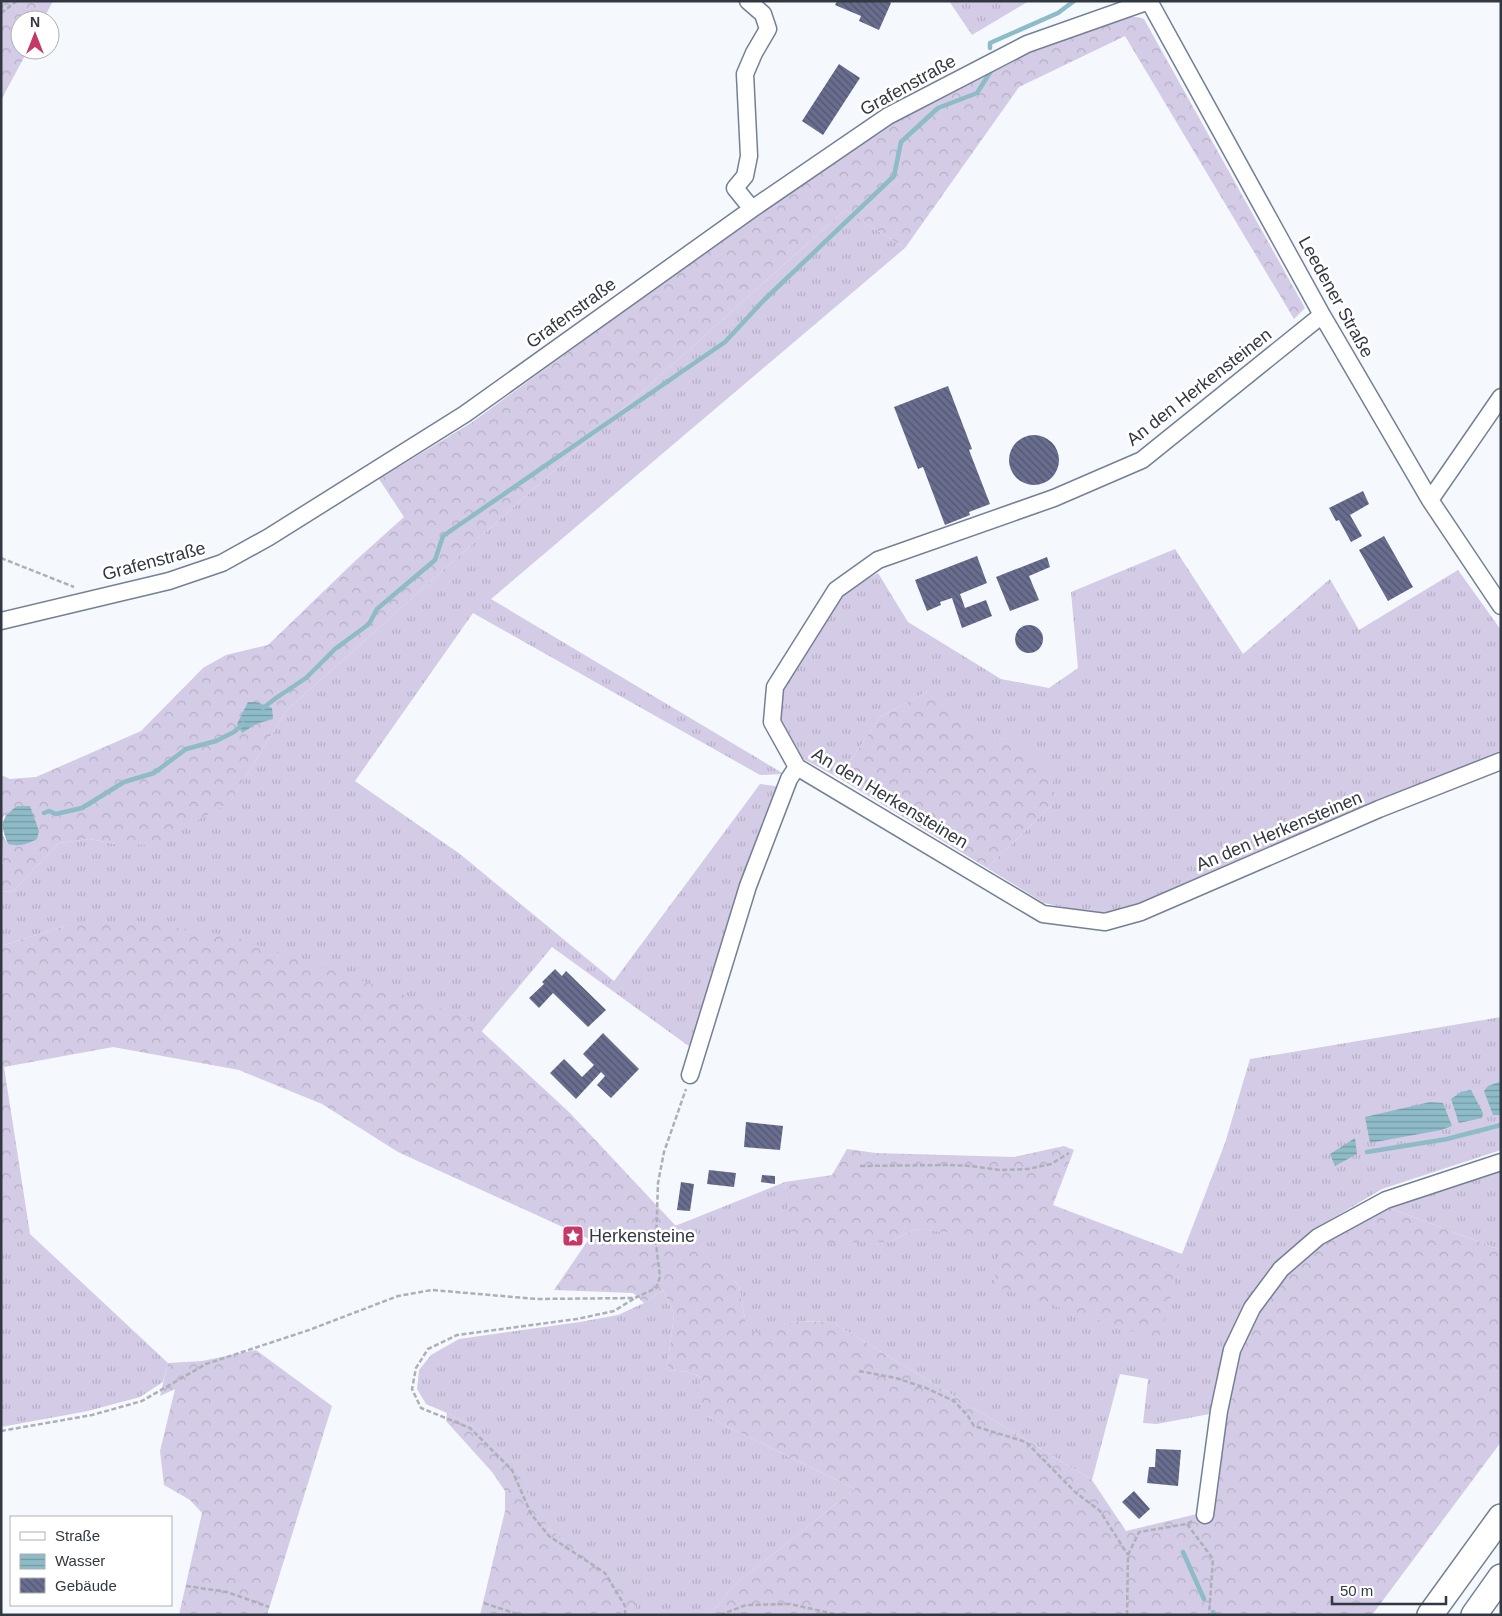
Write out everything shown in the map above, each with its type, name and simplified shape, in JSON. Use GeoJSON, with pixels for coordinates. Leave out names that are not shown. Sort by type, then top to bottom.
{"type":"FeatureCollection","features":[{"type":"Feature","properties":{"kind":"highway"},"geometry":{"type":"LineString","coordinates":[[1430,1615],[1501,1516]]}},
{"type":"Feature","properties":{"kind":"highway"},"geometry":{"type":"LineString","coordinates":[[1474,1615],[1501,1577]]}},
{"type":"Feature","properties":{"kind":"street"},"geometry":{"type":"LineString","coordinates":[[748,1],[763,14],[768,29],[754,53],[745,74],[749,156],[745,176],[735,188],[752,209]]}},
{"type":"Feature","properties":{"kind":"street","name":"Grafenstraße"},"geometry":{"type":"LineString","coordinates":[[1,621],[169,581],[222,563],[269,537],[465,414],[752,209],[888,116],[1027,44],[1149,1]]}},
{"type":"Feature","properties":{"kind":"street","name":"Leedener Straße"},"geometry":{"type":"LineString","coordinates":[[1149,1],[1322,315],[1430,500],[1501,606]]}},
{"type":"Feature","properties":{"kind":"street","name":"An den Herkensteinen"},"geometry":{"type":"LineString","coordinates":[[1322,315],[1142,460],[1054,498],[878,560],[836,590],[775,686],[772,722],[797,767],[1044,914],[1105,922],[1141,912],[1380,809],[1501,761]]}},
{"type":"Feature","properties":{"kind":"street"},"geometry":{"type":"LineString","coordinates":[[1430,500],[1501,397]]}},
{"type":"Feature","properties":{"kind":"street"},"geometry":{"type":"LineString","coordinates":[[690,1075],[748,886],[789,779],[797,767]]}},
{"type":"Feature","properties":{"kind":"street"},"geometry":{"type":"LineString","coordinates":[[1205,1515],[1219,1411],[1232,1350],[1252,1308],[1281,1269],[1318,1237],[1386,1200],[1501,1162]]}},
{"type":"Feature","properties":{"kind":"path"},"geometry":{"type":"LineString","coordinates":[[1,13],[17,1]]}},
{"type":"Feature","properties":{"kind":"path"},"geometry":{"type":"LineString","coordinates":[[1,558],[82,590],[93,598]]}},
{"type":"Feature","properties":{"kind":"path"},"geometry":{"type":"LineString","coordinates":[[625,1615],[625,1606],[605,1573],[549,1536],[531,1514],[512,1470],[470,1428],[421,1408],[412,1389],[416,1368],[428,1349],[457,1335],[577,1319],[614,1311],[656,1288],[660,1277],[656,1244],[658,1182],[664,1152],[690,1075]]}},
{"type":"Feature","properties":{"kind":"path"},"geometry":{"type":"LineString","coordinates":[[860,1166],[957,1165],[1000,1170],[1028,1169],[1051,1164],[1069,1153]]}},
{"type":"Feature","properties":{"kind":"path"},"geometry":{"type":"LineString","coordinates":[[1,1431],[92,1415],[142,1401],[206,1364],[309,1330],[398,1296],[421,1291],[444,1291],[537,1300],[635,1298]]}},
{"type":"Feature","properties":{"kind":"path"},"geometry":{"type":"LineString","coordinates":[[859,1371],[896,1378],[926,1388],[954,1401],[968,1416],[974,1426],[1026,1442],[1075,1492],[1100,1511],[1128,1555]]}},
{"type":"Feature","properties":{"kind":"path"},"geometry":{"type":"LineString","coordinates":[[1126,1615],[1128,1555],[1139,1532],[1187,1524],[1205,1515]]}},
{"type":"Feature","properties":{"kind":"path"},"geometry":{"type":"LineString","coordinates":[[1187,1524],[1213,1559],[1208,1615]]}},
{"type":"Feature","properties":{"kind":"path"},"geometry":{"type":"LineString","coordinates":[[186,1586],[228,1592],[269,1607]]}},
{"type":"Feature","properties":{"kind":"path"},"geometry":{"type":"LineString","coordinates":[[484,1603],[520,1615]]}},
{"type":"Feature","properties":{"kind":"path"},"geometry":{"type":"LineString","coordinates":[[720,1615],[746,1605],[790,1604],[839,1615]]}},
{"type":"Feature","properties":{"kind":"green space"},"geometry":{"type":"Polygon","coordinates":[[[1,1],[53,1],[48,10],[10,10],[10,60],[23,60],[1,100],[1,1]]]}},
{"type":"Feature","properties":{"kind":"green space"},"geometry":{"type":"Polygon","coordinates":[[[949,1],[1029,1],[972,35],[949,1]]]}},
{"type":"Feature","properties":{"kind":"green space"},"geometry":{"type":"Polygon","coordinates":[[[1123,17],[1144,19],[1305,308],[1294,319],[1125,36],[1019,87],[905,248],[845,210],[287,710],[230,802],[154,845],[115,844],[89,839],[59,843],[13,891],[1,892],[1,865],[3,864],[1,832],[8,844],[5,814],[1,820],[1,775],[10,779],[36,777],[141,731],[203,668],[226,655],[268,645],[355,561],[404,517],[379,479],[471,423],[754,217],[890,124],[1020,55],[1123,17]]]}},
{"type":"Feature","properties":{"kind":"green space"},"geometry":{"type":"Polygon","coordinates":[[[845,210],[905,248],[491,599],[784,774],[760,775],[473,613],[355,781],[460,854],[614,981],[760,784],[781,787],[743,885],[690,1047],[552,947],[481,1032],[465,1016],[157,925],[68,925],[1,946],[1,892],[13,891],[59,843],[89,839],[115,844],[230,802],[287,710],[845,210]]]}},
{"type":"Feature","properties":{"kind":"green space"},"geometry":{"type":"Polygon","coordinates":[[[1175,549],[1243,654],[1330,579],[1359,630],[1458,570],[1501,630],[1501,753],[1143,902],[1099,915],[1044,903],[987,868],[1055,802],[1009,738],[981,740],[926,692],[880,717],[839,778],[794,754],[779,723],[781,689],[843,592],[878,573],[908,622],[1001,679],[1049,688],[1078,668],[1071,592],[1175,549]]]}},
{"type":"Feature","properties":{"kind":"green space"},"geometry":{"type":"Polygon","coordinates":[[[926,692],[981,739],[1009,738],[1052,772],[1055,802],[987,868],[839,778],[880,717],[926,692]]]}},
{"type":"Feature","properties":{"kind":"green space"},"geometry":{"type":"Polygon","coordinates":[[[68,925],[157,925],[232,936],[465,1016],[570,1113],[675,1225],[739,1286],[745,1320],[751,1333],[798,1321],[832,1322],[1092,1480],[1126,1531],[1201,1513],[1234,1353],[1255,1310],[1283,1272],[1318,1242],[1389,1208],[1501,1250],[1501,1442],[1372,1615],[704,1615],[717,1607],[733,1586],[855,1489],[706,1416],[697,1392],[701,1377],[688,1372],[667,1370],[674,1314],[663,1290],[644,1303],[633,1293],[554,1290],[589,1239],[398,1152],[322,1104],[239,1070],[113,1047],[4,1067],[30,1234],[1,1234],[1,946],[68,925]]]}},
{"type":"Feature","properties":{"kind":"green space"},"geometry":{"type":"Polygon","coordinates":[[[1501,1017],[1501,1150],[1382,1189],[1311,1231],[1276,1264],[1215,1413],[1157,1424],[1143,1423],[1148,1379],[1120,1374],[1092,1480],[832,1322],[798,1321],[751,1334],[745,1320],[739,1286],[675,1226],[785,1182],[791,1231],[890,1242],[916,1229],[1182,1254],[1225,1143],[1250,1059],[1501,1017]]]}},
{"type":"Feature","properties":{"kind":"green space"},"geometry":{"type":"Polygon","coordinates":[[[1064,1146],[1074,1150],[1053,1205],[1182,1254],[1159,1340],[994,1286],[999,1238],[916,1229],[890,1242],[824,1243],[790,1231],[785,1182],[832,1175],[847,1149],[876,1153],[1014,1157],[1064,1146]]]}},
{"type":"Feature","properties":{"kind":"green space"},"geometry":{"type":"Polygon","coordinates":[[[1501,1172],[1501,1250],[1389,1208],[1501,1172]]]}},
{"type":"Feature","properties":{"kind":"green space"},"geometry":{"type":"Polygon","coordinates":[[[1,1234],[30,1234],[168,1363],[163,1382],[140,1397],[88,1411],[1,1427],[1,1234]]]}},
{"type":"Feature","properties":{"kind":"green space"},"geometry":{"type":"Polygon","coordinates":[[[663,1290],[674,1314],[667,1370],[688,1372],[701,1377],[706,1416],[855,1489],[733,1586],[717,1607],[704,1615],[636,1615],[635,1601],[606,1569],[549,1529],[536,1508],[479,1430],[426,1404],[417,1389],[419,1370],[431,1355],[459,1339],[618,1315],[644,1303],[663,1290]]]}},
{"type":"Feature","properties":{"kind":"green space"},"geometry":{"type":"Polygon","coordinates":[[[256,1350],[332,1406],[267,1615],[179,1615],[202,1513],[190,1500],[164,1485],[160,1451],[175,1389],[160,1396],[168,1363],[202,1361],[256,1350]]]}},
{"type":"Feature","properties":{"kind":"green space"},"geometry":{"type":"Polygon","coordinates":[[[447,1413],[479,1430],[517,1472],[549,1529],[606,1568],[636,1601],[636,1615],[480,1615],[505,1511],[505,1491],[492,1472],[446,1421],[447,1413]]]}},
{"type":"Feature","properties":{"kind":"water"},"geometry":{"type":"Polygon","coordinates":[[[248,702],[256,702],[272,708],[273,719],[256,724],[242,733],[237,724],[248,702]]]}},
{"type":"Feature","properties":{"kind":"water"},"geometry":{"type":"Polygon","coordinates":[[[17,806],[30,806],[39,831],[37,839],[27,844],[8,844],[4,831],[3,822],[5,818],[17,806]]]}},
{"type":"Feature","properties":{"kind":"water"},"geometry":{"type":"Polygon","coordinates":[[[1501,1083],[1501,1115],[1493,1115],[1484,1091],[1488,1086],[1501,1083]]]}},
{"type":"Feature","properties":{"kind":"water"},"geometry":{"type":"Polygon","coordinates":[[[1471,1090],[1483,1113],[1482,1118],[1459,1123],[1451,1099],[1461,1092],[1471,1090]]]}},
{"type":"Feature","properties":{"kind":"water"},"geometry":{"type":"Polygon","coordinates":[[[1430,1102],[1443,1103],[1452,1126],[1441,1130],[1370,1143],[1365,1117],[1430,1102]]]}},
{"type":"Feature","properties":{"kind":"water"},"geometry":{"type":"Polygon","coordinates":[[[1355,1138],[1357,1154],[1335,1166],[1330,1154],[1355,1138]]]}},
{"type":"Feature","properties":{"kind":"building"},"geometry":{"type":"Polygon","coordinates":[[[837,1],[888,1],[891,3],[879,30],[859,21],[861,16],[835,5],[837,1]]]}},
{"type":"Feature","properties":{"kind":"building"},"geometry":{"type":"Polygon","coordinates":[[[839,64],[860,78],[823,135],[802,121],[839,64]]]}},
{"type":"Feature","properties":{"kind":"building"},"geometry":{"type":"Polygon","coordinates":[[[948,386],[972,449],[969,450],[990,504],[969,512],[970,515],[945,525],[923,467],[918,469],[894,407],[948,386]]]}},
{"type":"Feature","properties":{"kind":"building"},"geometry":{"type":"Polygon","coordinates":[[[1029,435],[1039,435],[1052,442],[1059,455],[1059,465],[1052,478],[1039,485],[1029,485],[1020,481],[1013,474],[1009,465],[1009,455],[1013,446],[1020,439],[1029,435]]]}},
{"type":"Feature","properties":{"kind":"building"},"geometry":{"type":"Polygon","coordinates":[[[1363,491],[1369,504],[1350,515],[1362,536],[1351,542],[1339,520],[1336,521],[1329,508],[1363,491]]]}},
{"type":"Feature","properties":{"kind":"building"},"geometry":{"type":"Polygon","coordinates":[[[1384,536],[1413,587],[1388,601],[1359,550],[1384,536]]]}},
{"type":"Feature","properties":{"kind":"building"},"geometry":{"type":"Polygon","coordinates":[[[977,556],[987,583],[960,594],[965,608],[986,600],[992,616],[962,628],[952,598],[940,602],[941,605],[927,611],[915,580],[977,556]]]}},
{"type":"Feature","properties":{"kind":"building"},"geometry":{"type":"Polygon","coordinates":[[[1047,557],[1050,567],[1029,576],[1039,600],[1010,611],[996,577],[1047,557]]]}},
{"type":"Feature","properties":{"kind":"building"},"geometry":{"type":"Polygon","coordinates":[[[1029,625],[1039,629],[1043,639],[1039,649],[1029,653],[1019,649],[1015,639],[1019,629],[1029,625]]]}},
{"type":"Feature","properties":{"kind":"building"},"geometry":{"type":"Polygon","coordinates":[[[555,969],[562,976],[566,971],[606,1010],[588,1027],[553,993],[539,1008],[529,998],[544,984],[542,982],[555,969]]]}},
{"type":"Feature","properties":{"kind":"building"},"geometry":{"type":"Polygon","coordinates":[[[603,1033],[639,1069],[611,1098],[597,1085],[605,1076],[601,1072],[576,1099],[550,1073],[564,1059],[582,1077],[594,1065],[583,1054],[603,1033]]]}},
{"type":"Feature","properties":{"kind":"building"},"geometry":{"type":"Polygon","coordinates":[[[746,1122],[783,1126],[780,1150],[744,1147],[746,1122]]]}},
{"type":"Feature","properties":{"kind":"building"},"geometry":{"type":"Polygon","coordinates":[[[709,1170],[736,1173],[734,1187],[707,1184],[709,1170]]]}},
{"type":"Feature","properties":{"kind":"building"},"geometry":{"type":"Polygon","coordinates":[[[762,1175],[775,1176],[775,1184],[761,1182],[762,1175]]]}},
{"type":"Feature","properties":{"kind":"building"},"geometry":{"type":"Polygon","coordinates":[[[681,1182],[694,1184],[690,1211],[677,1210],[681,1182]]]}},
{"type":"Feature","properties":{"kind":"building"},"geometry":{"type":"Polygon","coordinates":[[[1156,1449],[1181,1450],[1178,1486],[1147,1483],[1149,1467],[1155,1467],[1156,1449]]]}},
{"type":"Feature","properties":{"kind":"building"},"geometry":{"type":"Polygon","coordinates":[[[1134,1491],[1150,1509],[1139,1519],[1122,1502],[1134,1491]]]}},
{"type":"Feature","properties":{"kind":"waterway"},"geometry":{"type":"LineString","coordinates":[[990,48],[990,43],[1058,13],[1074,1]]}},
{"type":"Feature","properties":{"kind":"waterway"},"geometry":{"type":"LineString","coordinates":[[263,708],[306,678],[335,649],[369,624],[377,609],[435,560],[443,536],[725,342],[764,300],[894,176],[901,142],[938,108],[977,93],[991,71]]}},
{"type":"Feature","properties":{"kind":"waterway"},"geometry":{"type":"LineString","coordinates":[[44,813],[49,811],[56,814],[82,808],[124,782],[154,773],[186,749],[216,741],[234,732],[243,724]]}},
{"type":"Feature","properties":{"kind":"waterway"},"geometry":{"type":"LineString","coordinates":[[1367,1152],[1447,1139],[1501,1125]]}},
{"type":"Feature","properties":{"kind":"waterway"},"geometry":{"type":"LineString","coordinates":[[1183,1552],[1204,1599]]}},
{"type":"Feature","properties":{"kind":"place","name":"Herkensteine"},"geometry":{"type":"Point","coordinates":[573,1236]}}]}
